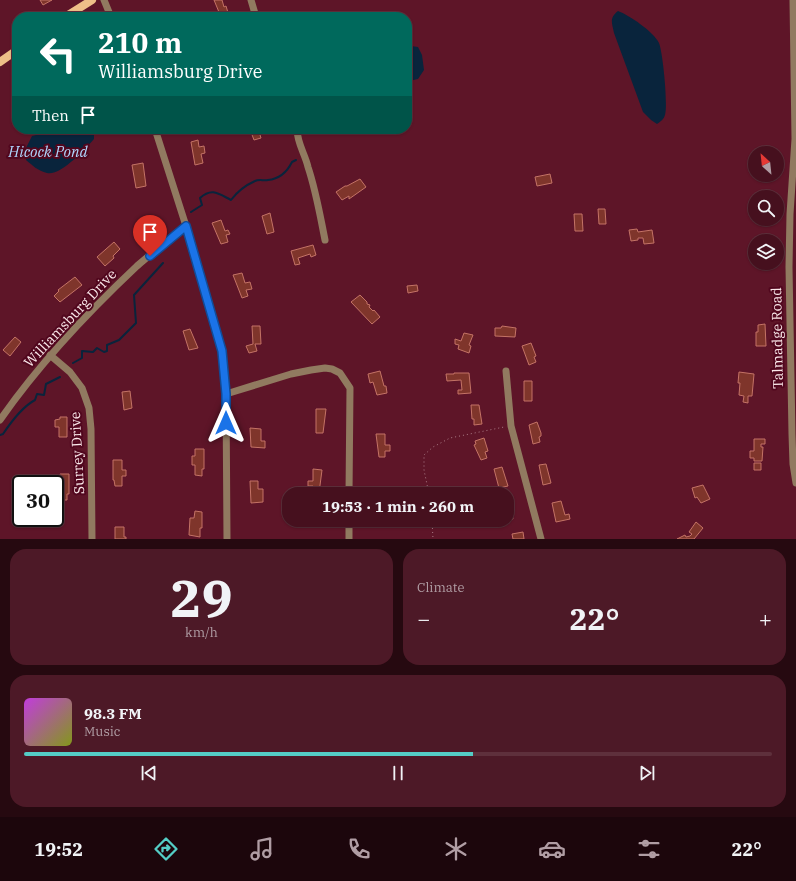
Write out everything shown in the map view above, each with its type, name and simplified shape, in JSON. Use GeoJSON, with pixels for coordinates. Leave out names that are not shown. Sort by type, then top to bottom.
{"type":"FeatureCollection","features":[{"type":"Feature","properties":{"kind":"main road"},"geometry":{"type":"LineString","coordinates":[[73,12],[92,0]]}},
{"type":"Feature","properties":{"kind":"main road"},"geometry":{"type":"LineString","coordinates":[[0,62],[12,54]]}},
{"type":"Feature","properties":{"kind":"street"},"geometry":{"type":"LineString","coordinates":[[104,0],[109,12]]}},
{"type":"Feature","properties":{"kind":"street"},"geometry":{"type":"LineString","coordinates":[[251,0],[255,12]]}},
{"type":"Feature","properties":{"kind":"street","name":"Talmadge Road"},"geometry":{"type":"LineString","coordinates":[[793,0],[796,140],[790,214],[794,434],[793,464],[796,484]]}},
{"type":"Feature","properties":{"kind":"street"},"geometry":{"type":"LineString","coordinates":[[157,134],[186,226],[222,351],[226,394],[226,539]]}},
{"type":"Feature","properties":{"kind":"street"},"geometry":{"type":"LineString","coordinates":[[297,134],[308,165],[325,240]]}},
{"type":"Feature","properties":{"kind":"street","name":"Williamsburg Drive"},"geometry":{"type":"LineString","coordinates":[[0,420],[50,355],[89,313],[138,265],[186,226]]}},
{"type":"Feature","properties":{"kind":"street","name":"Surrey Drive"},"geometry":{"type":"LineString","coordinates":[[50,355],[70,372],[82,388],[89,408],[91,429],[92,539]]}},
{"type":"Feature","properties":{"kind":"street"},"geometry":{"type":"LineString","coordinates":[[226,394],[291,374],[311,370],[325,368],[332,369],[340,373],[350,388],[349,487]]}},
{"type":"Feature","properties":{"kind":"street"},"geometry":{"type":"LineString","coordinates":[[506,371],[511,426],[541,539]]}},
{"type":"Feature","properties":{"kind":"street"},"geometry":{"type":"LineString","coordinates":[[349,527],[349,539]]}},
{"type":"Feature","properties":{"kind":"path"},"geometry":{"type":"LineString","coordinates":[[428,487],[424,470],[424,455],[433,447],[450,438],[511,426]]}},
{"type":"Feature","properties":{"kind":"path"},"geometry":{"type":"LineString","coordinates":[[432,527],[433,539]]}},
{"type":"Feature","properties":{"kind":"water"},"geometry":{"type":"Polygon","coordinates":[[[618,11],[641,24],[659,43],[665,79],[666,109],[664,118],[657,124],[643,112],[614,33],[612,18],[618,11]]]}},
{"type":"Feature","properties":{"kind":"water"},"geometry":{"type":"Polygon","coordinates":[[[412,46],[418,47],[422,55],[424,70],[418,79],[412,80],[412,46]]]}},
{"type":"Feature","properties":{"kind":"water","name":"Hicock Pond"},"geometry":{"type":"Polygon","coordinates":[[[40,134],[94,134],[94,139],[66,166],[53,173],[47,173],[35,168],[26,160],[25,150],[32,136],[40,134]]]}},
{"type":"Feature","properties":{"kind":"building"},"geometry":{"type":"Polygon","coordinates":[[[40,0],[52,0],[43,5],[40,0]]]}},
{"type":"Feature","properties":{"kind":"building"},"geometry":{"type":"Polygon","coordinates":[[[214,0],[222,0],[224,7],[226,6],[228,12],[219,12],[214,0]]]}},
{"type":"Feature","properties":{"kind":"building"},"geometry":{"type":"Polygon","coordinates":[[[252,134],[263,134],[260,135],[261,138],[254,140],[252,134]]]}},
{"type":"Feature","properties":{"kind":"building"},"geometry":{"type":"Polygon","coordinates":[[[198,140],[199,147],[204,146],[205,153],[201,154],[203,163],[195,165],[191,142],[198,140]]]}},
{"type":"Feature","properties":{"kind":"building"},"geometry":{"type":"Polygon","coordinates":[[[143,163],[146,186],[136,188],[132,165],[143,163]]]}},
{"type":"Feature","properties":{"kind":"building"},"geometry":{"type":"Polygon","coordinates":[[[550,174],[552,183],[537,186],[535,177],[550,174]]]}},
{"type":"Feature","properties":{"kind":"building"},"geometry":{"type":"Polygon","coordinates":[[[360,179],[366,187],[349,199],[349,196],[342,200],[336,192],[360,179]]]}},
{"type":"Feature","properties":{"kind":"building"},"geometry":{"type":"Polygon","coordinates":[[[598,209],[605,209],[606,224],[599,224],[598,209]]]}},
{"type":"Feature","properties":{"kind":"building"},"geometry":{"type":"Polygon","coordinates":[[[270,213],[274,232],[267,234],[262,216],[270,213]]]}},
{"type":"Feature","properties":{"kind":"building"},"geometry":{"type":"Polygon","coordinates":[[[574,214],[582,214],[583,231],[575,231],[574,214]]]}},
{"type":"Feature","properties":{"kind":"building"},"geometry":{"type":"Polygon","coordinates":[[[221,220],[225,231],[228,230],[230,234],[226,235],[228,242],[221,244],[212,223],[221,220]]]}},
{"type":"Feature","properties":{"kind":"building"},"geometry":{"type":"Polygon","coordinates":[[[637,229],[638,232],[652,230],[654,243],[644,244],[643,238],[638,238],[638,240],[631,241],[629,230],[637,229]]]}},
{"type":"Feature","properties":{"kind":"building"},"geometry":{"type":"Polygon","coordinates":[[[114,242],[120,249],[113,256],[114,258],[105,266],[97,257],[114,242]]]}},
{"type":"Feature","properties":{"kind":"building"},"geometry":{"type":"Polygon","coordinates":[[[313,245],[316,255],[311,257],[310,254],[298,258],[300,264],[295,265],[291,251],[313,245]]]}},
{"type":"Feature","properties":{"kind":"building"},"geometry":{"type":"Polygon","coordinates":[[[242,273],[245,283],[250,282],[252,289],[246,290],[248,296],[242,298],[233,275],[242,273]]]}},
{"type":"Feature","properties":{"kind":"building"},"geometry":{"type":"Polygon","coordinates":[[[75,277],[82,285],[60,302],[54,296],[59,291],[58,290],[75,277]]]}},
{"type":"Feature","properties":{"kind":"building"},"geometry":{"type":"Polygon","coordinates":[[[417,285],[418,291],[408,293],[407,286],[417,285]]]}},
{"type":"Feature","properties":{"kind":"building"},"geometry":{"type":"Polygon","coordinates":[[[360,295],[367,302],[367,304],[370,305],[369,307],[380,317],[372,324],[351,302],[360,295]]]}},
{"type":"Feature","properties":{"kind":"building"},"geometry":{"type":"Polygon","coordinates":[[[765,324],[766,346],[756,346],[756,332],[758,332],[758,325],[765,324]]]}},
{"type":"Feature","properties":{"kind":"building"},"geometry":{"type":"Polygon","coordinates":[[[252,326],[260,326],[261,344],[255,344],[257,351],[249,353],[246,346],[253,344],[252,326]]]}},
{"type":"Feature","properties":{"kind":"building"},"geometry":{"type":"Polygon","coordinates":[[[502,326],[516,328],[515,337],[495,336],[495,328],[501,328],[502,326]]]}},
{"type":"Feature","properties":{"kind":"building"},"geometry":{"type":"Polygon","coordinates":[[[190,329],[198,348],[189,350],[183,331],[190,329]]]}},
{"type":"Feature","properties":{"kind":"building"},"geometry":{"type":"Polygon","coordinates":[[[464,333],[473,335],[469,345],[471,346],[469,353],[458,349],[459,345],[455,344],[455,339],[461,341],[464,333]]]}},
{"type":"Feature","properties":{"kind":"building"},"geometry":{"type":"Polygon","coordinates":[[[15,337],[21,342],[10,356],[3,350],[15,337]]]}},
{"type":"Feature","properties":{"kind":"building"},"geometry":{"type":"Polygon","coordinates":[[[531,343],[536,356],[534,357],[536,362],[529,365],[522,346],[531,343]]]}},
{"type":"Feature","properties":{"kind":"building"},"geometry":{"type":"Polygon","coordinates":[[[380,371],[387,393],[377,395],[373,382],[370,383],[368,374],[380,371]]]}},
{"type":"Feature","properties":{"kind":"building"},"geometry":{"type":"Polygon","coordinates":[[[739,372],[754,374],[752,396],[748,396],[748,403],[743,402],[744,396],[739,395],[739,372]]]}},
{"type":"Feature","properties":{"kind":"building"},"geometry":{"type":"Polygon","coordinates":[[[469,373],[471,393],[458,394],[458,390],[462,390],[461,380],[447,381],[446,374],[469,373]]]}},
{"type":"Feature","properties":{"kind":"building"},"geometry":{"type":"Polygon","coordinates":[[[524,381],[532,381],[532,401],[524,401],[524,381]]]}},
{"type":"Feature","properties":{"kind":"building"},"geometry":{"type":"Polygon","coordinates":[[[130,391],[132,408],[124,410],[122,392],[130,391]]]}},
{"type":"Feature","properties":{"kind":"building"},"geometry":{"type":"Polygon","coordinates":[[[471,405],[479,405],[482,424],[474,425],[471,405]]]}},
{"type":"Feature","properties":{"kind":"building"},"geometry":{"type":"Polygon","coordinates":[[[316,409],[326,409],[323,433],[316,433],[316,409]]]}},
{"type":"Feature","properties":{"kind":"building"},"geometry":{"type":"Polygon","coordinates":[[[60,417],[67,417],[67,437],[59,437],[59,427],[55,427],[55,420],[60,419],[60,417]]]}},
{"type":"Feature","properties":{"kind":"building"},"geometry":{"type":"Polygon","coordinates":[[[537,422],[541,433],[541,436],[539,437],[540,442],[533,444],[529,425],[537,422]]]}},
{"type":"Feature","properties":{"kind":"building"},"geometry":{"type":"Polygon","coordinates":[[[250,428],[261,429],[261,441],[265,441],[265,448],[251,447],[250,428]]]}},
{"type":"Feature","properties":{"kind":"building"},"geometry":{"type":"Polygon","coordinates":[[[376,434],[385,434],[385,445],[390,445],[390,451],[385,451],[385,457],[379,457],[376,434]]]}},
{"type":"Feature","properties":{"kind":"building"},"geometry":{"type":"Polygon","coordinates":[[[484,438],[488,451],[485,452],[487,458],[481,460],[474,445],[476,444],[475,441],[484,438]]]}},
{"type":"Feature","properties":{"kind":"building"},"geometry":{"type":"Polygon","coordinates":[[[754,439],[765,439],[765,444],[761,444],[761,447],[763,447],[762,461],[754,461],[754,458],[750,458],[750,451],[754,451],[754,439]]]}},
{"type":"Feature","properties":{"kind":"building"},"geometry":{"type":"Polygon","coordinates":[[[195,449],[204,449],[204,469],[202,469],[202,476],[195,475],[195,465],[192,465],[192,456],[195,456],[195,449]]]}},
{"type":"Feature","properties":{"kind":"building"},"geometry":{"type":"Polygon","coordinates":[[[113,460],[122,460],[122,470],[126,470],[126,476],[122,476],[122,486],[115,486],[113,480],[113,460]]]}},
{"type":"Feature","properties":{"kind":"building"},"geometry":{"type":"Polygon","coordinates":[[[754,463],[761,463],[761,470],[754,470],[754,463]]]}},
{"type":"Feature","properties":{"kind":"building"},"geometry":{"type":"Polygon","coordinates":[[[546,464],[551,483],[543,485],[539,465],[546,464]]]}},
{"type":"Feature","properties":{"kind":"building"},"geometry":{"type":"Polygon","coordinates":[[[502,467],[508,486],[499,487],[494,469],[502,467]]]}},
{"type":"Feature","properties":{"kind":"building"},"geometry":{"type":"Polygon","coordinates":[[[313,469],[322,470],[320,487],[308,486],[308,481],[313,481],[313,469]]]}},
{"type":"Feature","properties":{"kind":"building"},"geometry":{"type":"Polygon","coordinates":[[[69,474],[69,494],[67,494],[67,500],[64,500],[64,475],[60,475],[69,474]]]}},
{"type":"Feature","properties":{"kind":"building"},"geometry":{"type":"Polygon","coordinates":[[[250,481],[258,481],[258,489],[263,489],[263,502],[251,503],[250,481]]]}},
{"type":"Feature","properties":{"kind":"building"},"geometry":{"type":"Polygon","coordinates":[[[703,485],[710,499],[701,503],[697,497],[695,498],[692,488],[703,485]]]}},
{"type":"Feature","properties":{"kind":"building"},"geometry":{"type":"Polygon","coordinates":[[[561,501],[565,515],[569,514],[570,519],[556,522],[552,503],[561,501]]]}},
{"type":"Feature","properties":{"kind":"building"},"geometry":{"type":"Polygon","coordinates":[[[195,511],[202,512],[202,528],[200,528],[200,537],[189,535],[190,518],[194,518],[195,511]]]}},
{"type":"Feature","properties":{"kind":"building"},"geometry":{"type":"Polygon","coordinates":[[[696,522],[703,528],[694,539],[677,539],[685,535],[686,537],[690,536],[692,534],[689,532],[696,522]]]}},
{"type":"Feature","properties":{"kind":"building"},"geometry":{"type":"Polygon","coordinates":[[[115,527],[124,527],[124,537],[126,537],[126,539],[115,539],[115,527]]]}},
{"type":"Feature","properties":{"kind":"building"},"geometry":{"type":"Polygon","coordinates":[[[523,532],[524,539],[513,539],[512,534],[523,532]]]}},
{"type":"Feature","properties":{"kind":"waterway"},"geometry":{"type":"LineString","coordinates":[[191,212],[202,205],[200,198],[208,193],[216,193],[231,200],[245,187],[255,181],[279,177],[288,169],[292,162],[296,160]]}},
{"type":"Feature","properties":{"kind":"waterway"},"geometry":{"type":"LineString","coordinates":[[73,363],[82,358],[82,351],[93,352],[97,348],[104,352],[107,351],[107,345],[119,340],[136,323],[134,295],[163,263]]}},
{"type":"Feature","properties":{"kind":"waterway"},"geometry":{"type":"LineString","coordinates":[[0,435],[3,434],[21,411],[35,400],[37,394],[44,395],[46,384],[60,377]]}},
{"type":"Feature","properties":{"kind":"route"},"geometry":{"type":"LineString","coordinates":[[150,256],[186,226],[222,351],[226,394],[226,423]]}}]}
